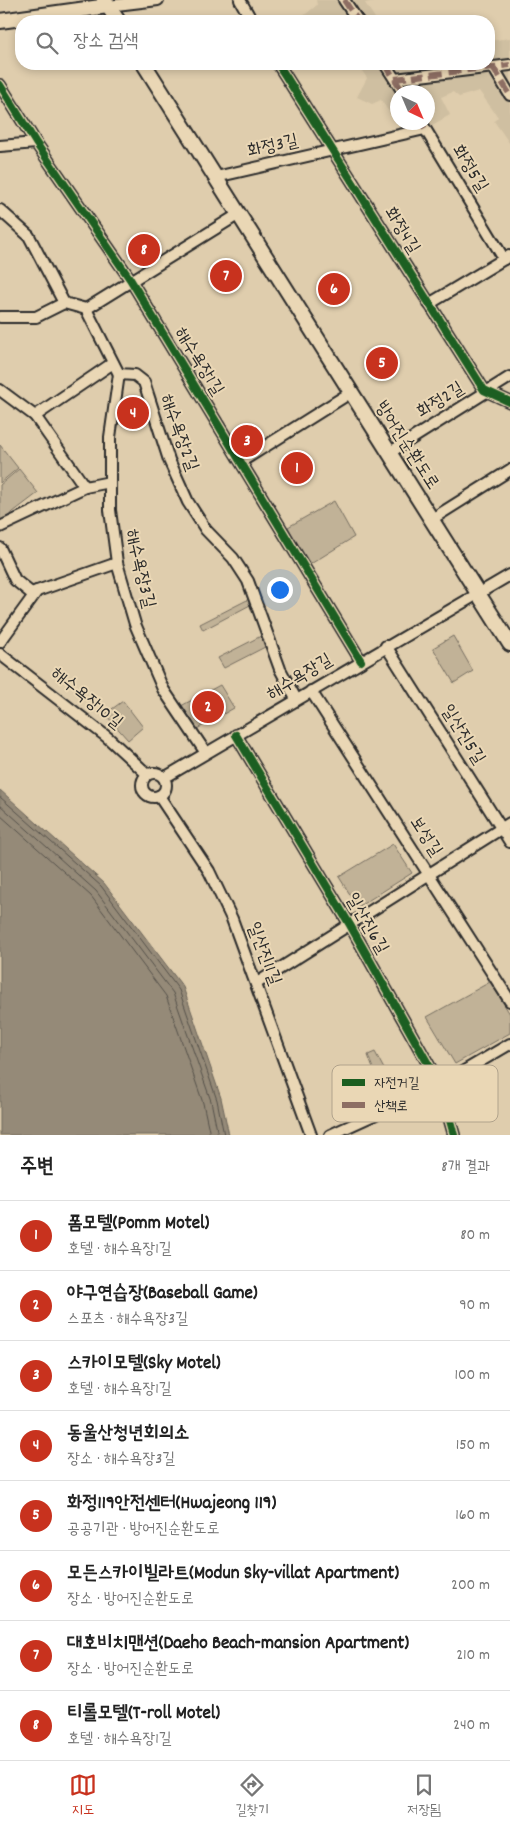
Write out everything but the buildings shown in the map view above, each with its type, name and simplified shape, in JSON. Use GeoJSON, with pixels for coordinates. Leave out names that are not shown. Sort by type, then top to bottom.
{"type":"FeatureCollection","features":[{"type":"Feature","properties":{"kind":"main road"},"geometry":{"type":"LineString","coordinates":[[35,15],[106,3],[114,15]]}},
{"type":"Feature","properties":{"kind":"main road"},"geometry":{"type":"LineString","coordinates":[[0,21],[15,18]]}},
{"type":"Feature","properties":{"kind":"main road","name":"방어진순환도로"},"geometry":{"type":"LineString","coordinates":[[148,70],[510,644]]}},
{"type":"Feature","properties":{"kind":"street"},"geometry":{"type":"LineString","coordinates":[[106,3],[158,0]]}},
{"type":"Feature","properties":{"kind":"street"},"geometry":{"type":"LineString","coordinates":[[240,0],[249,15]]}},
{"type":"Feature","properties":{"kind":"street"},"geometry":{"type":"LineString","coordinates":[[344,0],[354,15]]}},
{"type":"Feature","properties":{"kind":"street"},"geometry":{"type":"LineString","coordinates":[[495,67],[510,65]]}},
{"type":"Feature","properties":{"kind":"street","name":"화정4길"},"geometry":{"type":"LineString","coordinates":[[282,70],[429,304],[487,392]]}},
{"type":"Feature","properties":{"kind":"street"},"geometry":{"type":"LineString","coordinates":[[389,70],[399,85]]}},
{"type":"Feature","properties":{"kind":"street"},"geometry":{"type":"LineString","coordinates":[[395,79],[468,70]]}},
{"type":"Feature","properties":{"kind":"street"},"geometry":{"type":"LineString","coordinates":[[495,70],[510,95]]}},
{"type":"Feature","properties":{"kind":"street","name":"해수욕장1길"},"geometry":{"type":"LineString","coordinates":[[0,85],[36,143],[130,279],[242,461],[361,661]]}},
{"type":"Feature","properties":{"kind":"street","name":"화정3길"},"geometry":{"type":"LineString","coordinates":[[216,177],[408,130]]}},
{"type":"Feature","properties":{"kind":"street","name":"화정5길"},"geometry":{"type":"LineString","coordinates":[[426,130],[507,257]]}},
{"type":"Feature","properties":{"kind":"street"},"geometry":{"type":"LineString","coordinates":[[0,146],[36,143]]}},
{"type":"Feature","properties":{"kind":"street"},"geometry":{"type":"LineString","coordinates":[[0,210],[30,236],[64,303]]}},
{"type":"Feature","properties":{"kind":"street"},"geometry":{"type":"LineString","coordinates":[[86,309],[130,279],[239,214]]}},
{"type":"Feature","properties":{"kind":"street"},"geometry":{"type":"LineString","coordinates":[[429,304],[507,257]]}},
{"type":"Feature","properties":{"kind":"street"},"geometry":{"type":"LineString","coordinates":[[0,316],[36,317],[64,303],[86,309],[119,374]]}},
{"type":"Feature","properties":{"kind":"street"},"geometry":{"type":"LineString","coordinates":[[35,416],[113,364]]}},
{"type":"Feature","properties":{"kind":"street","name":"해수욕장3길"},"geometry":{"type":"LineString","coordinates":[[119,374],[110,437],[110,510],[118,563],[135,624],[162,689],[206,753]]}},
{"type":"Feature","properties":{"kind":"street","name":"해수욕장2길"},"geometry":{"type":"LineString","coordinates":[[119,374],[135,376],[144,382],[169,460],[188,502],[206,530],[233,558],[248,581],[280,669],[296,700]]}},
{"type":"Feature","properties":{"kind":"street","name":"화정2길"},"geometry":{"type":"LineString","coordinates":[[389,453],[510,377]]}},
{"type":"Feature","properties":{"kind":"street"},"geometry":{"type":"LineString","coordinates":[[0,390],[35,416],[85,487]]}},
{"type":"Feature","properties":{"kind":"street"},"geometry":{"type":"LineString","coordinates":[[487,392],[510,402]]}},
{"type":"Feature","properties":{"kind":"street"},"geometry":{"type":"LineString","coordinates":[[242,461],[350,393]]}},
{"type":"Feature","properties":{"kind":"street"},"geometry":{"type":"LineString","coordinates":[[432,519],[510,470]]}},
{"type":"Feature","properties":{"kind":"street"},"geometry":{"type":"LineString","coordinates":[[0,527],[85,487],[110,482]]}},
{"type":"Feature","properties":{"kind":"street"},"geometry":{"type":"LineString","coordinates":[[0,548],[15,580],[31,593],[118,563]]}},
{"type":"Feature","properties":{"kind":"street","name":"해수욕장길"},"geometry":{"type":"LineString","coordinates":[[164,778],[236,734],[510,575]]}},
{"type":"Feature","properties":{"kind":"street"},"geometry":{"type":"LineString","coordinates":[[0,642],[38,591]]}},
{"type":"Feature","properties":{"kind":"street","name":"일산진5길"},"geometry":{"type":"LineString","coordinates":[[386,646],[506,825],[510,842]]}},
{"type":"Feature","properties":{"kind":"street","name":"해수욕장10길"},"geometry":{"type":"LineString","coordinates":[[0,654],[107,736],[147,774]]}},
{"type":"Feature","properties":{"kind":"street","name":"보성길"},"geometry":{"type":"LineString","coordinates":[[311,691],[510,1001]]}},
{"type":"Feature","properties":{"kind":"street","name":"일산진6길"},"geometry":{"type":"LineString","coordinates":[[236,734],[350,925],[429,1065]]}},
{"type":"Feature","properties":{"kind":"street"},"geometry":{"type":"LineString","coordinates":[[154,772],[164,778],[166,786],[159,796],[151,797],[144,792],[142,781],[147,774],[154,772]]}},
{"type":"Feature","properties":{"kind":"street","name":"일산진11길"},"geometry":{"type":"LineString","coordinates":[[159,796],[218,889],[257,983],[312,1135]]}},
{"type":"Feature","properties":{"kind":"street"},"geometry":{"type":"LineString","coordinates":[[257,983],[506,825]]}},
{"type":"Feature","properties":{"kind":"street"},"geometry":{"type":"LineString","coordinates":[[474,1065],[510,1044]]}},
{"type":"Feature","properties":{"kind":"street"},"geometry":{"type":"LineString","coordinates":[[330,1135],[359,1122]]}},
{"type":"Feature","properties":{"kind":"street","name":"일산진6길"},"geometry":{"type":"LineString","coordinates":[[450,1122],[454,1135]]}},
{"type":"Feature","properties":{"kind":"shaded area"},"geometry":{"type":"Polygon","coordinates":[[[316,0],[379,0],[365,3],[373,15],[304,15],[317,5],[316,0]]]}},
{"type":"Feature","properties":{"kind":"shaded area"},"geometry":{"type":"Polygon","coordinates":[[[510,38],[510,144],[494,121],[498,117],[479,91],[459,97],[453,92],[441,97],[450,115],[435,123],[435,85],[390,85],[390,113],[381,100],[372,104],[357,97],[367,78],[361,70],[495,70],[495,40],[510,38]]]}},
{"type":"Feature","properties":{"kind":"shaded area"},"geometry":{"type":"Polygon","coordinates":[[[402,130],[418,130],[403,132],[402,130]]]}},
{"type":"Feature","properties":{"kind":"shaded area"},"geometry":{"type":"Polygon","coordinates":[[[0,445],[18,468],[0,483],[0,445]]]}},
{"type":"Feature","properties":{"kind":"shaded area"},"geometry":{"type":"Polygon","coordinates":[[[19,469],[38,493],[0,522],[0,485],[19,469]]]}},
{"type":"Feature","properties":{"kind":"shaded area"},"geometry":{"type":"Polygon","coordinates":[[[334,501],[354,537],[309,565],[288,527],[334,501]]]}},
{"type":"Feature","properties":{"kind":"shaded area"},"geometry":{"type":"Polygon","coordinates":[[[251,598],[252,604],[203,630],[200,624],[251,598]]]}},
{"type":"Feature","properties":{"kind":"shaded area"},"geometry":{"type":"Polygon","coordinates":[[[263,635],[265,647],[224,668],[218,658],[263,635]]]}},
{"type":"Feature","properties":{"kind":"shaded area"},"geometry":{"type":"Polygon","coordinates":[[[453,636],[473,671],[454,683],[433,648],[453,636]]]}},
{"type":"Feature","properties":{"kind":"shaded area"},"geometry":{"type":"Polygon","coordinates":[[[220,685],[234,708],[197,729],[181,706],[220,685]]]}},
{"type":"Feature","properties":{"kind":"shaded area"},"geometry":{"type":"Polygon","coordinates":[[[123,701],[143,727],[128,740],[105,714],[123,701]]]}},
{"type":"Feature","properties":{"kind":"shaded area"},"geometry":{"type":"Polygon","coordinates":[[[393,844],[412,873],[358,907],[339,877],[393,844]]]}},
{"type":"Feature","properties":{"kind":"shaded area"},"geometry":{"type":"Polygon","coordinates":[[[490,982],[510,1014],[510,1033],[455,1064],[427,1017],[490,982]]]}},
{"type":"Feature","properties":{"kind":"shaded area"},"geometry":{"type":"Polygon","coordinates":[[[375,1052],[382,1065],[371,1065],[368,1055],[375,1052]]]}},
{"type":"Feature","properties":{"kind":"water"},"geometry":{"type":"Polygon","coordinates":[[[0,790],[104,883],[183,987],[221,1098],[229,1135],[0,1135],[0,790]]]}},
{"type":"Feature","properties":{"kind":"marked path"},"geometry":{"type":"LineString","coordinates":[[344,0],[354,15]]}},
{"type":"Feature","properties":{"kind":"marked path"},"geometry":{"type":"LineString","coordinates":[[495,67],[510,65]]}},
{"type":"Feature","properties":{"kind":"marked path"},"geometry":{"type":"LineString","coordinates":[[389,70],[398,85]]}},
{"type":"Feature","properties":{"kind":"marked path"},"geometry":{"type":"LineString","coordinates":[[395,79],[469,70]]}},
{"type":"Feature","properties":{"kind":"marked path"},"geometry":{"type":"LineString","coordinates":[[495,70],[510,95]]}},
{"type":"Feature","properties":{"kind":"cycle path"},"geometry":{"type":"LineString","coordinates":[[282,70],[484,390],[510,402]]}},
{"type":"Feature","properties":{"kind":"cycle path"},"geometry":{"type":"LineString","coordinates":[[0,85],[36,143],[130,279],[361,661]]}},
{"type":"Feature","properties":{"kind":"cycle path"},"geometry":{"type":"LineString","coordinates":[[236,735],[350,925],[429,1065]]}},
{"type":"Feature","properties":{"kind":"cycle path"},"geometry":{"type":"LineString","coordinates":[[450,1122],[454,1135]]}},
{"type":"Feature","properties":{"kind":"place","name":"티롤모텔(T-roll Motel)"},"geometry":{"type":"Point","coordinates":[144,250]}},
{"type":"Feature","properties":{"kind":"place","name":"대호비치맨션(Daeho Beach-mansion Apartment)"},"geometry":{"type":"Point","coordinates":[226,276]}},
{"type":"Feature","properties":{"kind":"place","name":"모든스카이빌라트(Modun Sky-villat Apartment)"},"geometry":{"type":"Point","coordinates":[334,289]}},
{"type":"Feature","properties":{"kind":"place","name":"화정119안전센터(Hwajeong 119)"},"geometry":{"type":"Point","coordinates":[382,363]}},
{"type":"Feature","properties":{"kind":"place","name":"동울산청년회의소"},"geometry":{"type":"Point","coordinates":[133,413]}},
{"type":"Feature","properties":{"kind":"place","name":"스카이모텔(Sky Motel)"},"geometry":{"type":"Point","coordinates":[247,441]}},
{"type":"Feature","properties":{"kind":"place","name":"폼모텔(Pomm Motel)"},"geometry":{"type":"Point","coordinates":[297,468]}},
{"type":"Feature","properties":{"kind":"place","name":"야구연습장(Baseball Game)"},"geometry":{"type":"Point","coordinates":[208,707]}}]}
